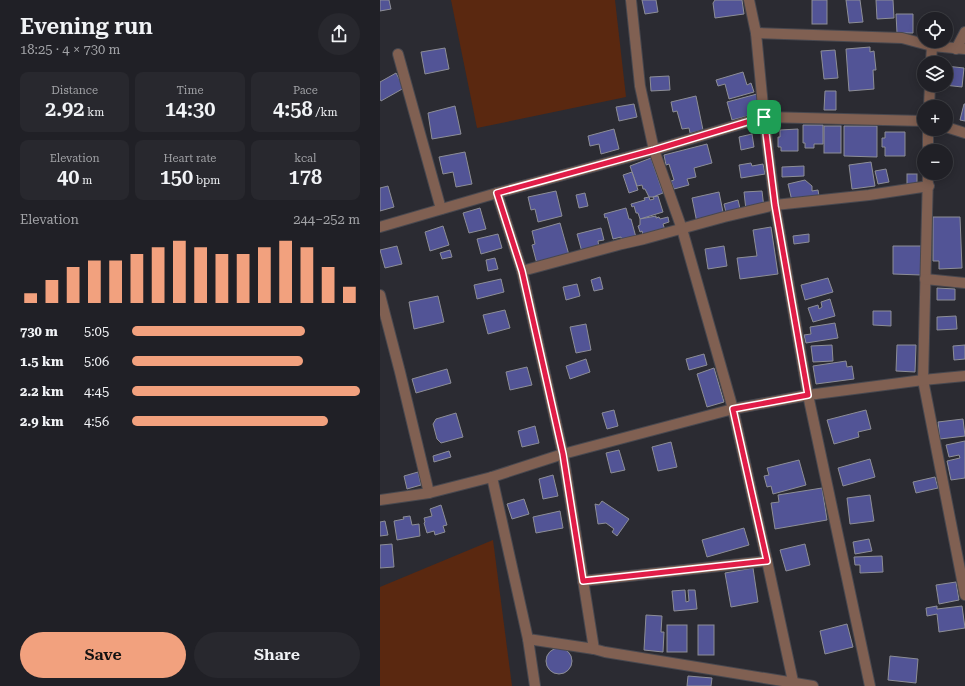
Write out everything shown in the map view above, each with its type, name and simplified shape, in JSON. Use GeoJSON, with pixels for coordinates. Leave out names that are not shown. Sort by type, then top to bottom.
{"type":"FeatureCollection","features":[{"type":"Feature","properties":{"kind":"street"},"geometry":{"type":"LineString","coordinates":[[631,0],[640,86],[654,150],[682,229],[733,409],[794,685]]}},
{"type":"Feature","properties":{"kind":"street"},"geometry":{"type":"LineString","coordinates":[[749,0],[756,33],[764,117],[775,205],[808,395],[870,686]]}},
{"type":"Feature","properties":{"kind":"street"},"geometry":{"type":"LineString","coordinates":[[960,49],[965,32]]}},
{"type":"Feature","properties":{"kind":"street"},"geometry":{"type":"LineString","coordinates":[[756,33],[902,38],[917,42]]}},
{"type":"Feature","properties":{"kind":"street"},"geometry":{"type":"LineString","coordinates":[[398,54],[441,209]]}},
{"type":"Feature","properties":{"kind":"street"},"geometry":{"type":"LineString","coordinates":[[380,227],[654,150],[764,117],[917,122]]}},
{"type":"Feature","properties":{"kind":"street"},"geometry":{"type":"LineString","coordinates":[[953,129],[965,133]]}},
{"type":"Feature","properties":{"kind":"street"},"geometry":{"type":"LineString","coordinates":[[928,180],[923,380],[965,595]]}},
{"type":"Feature","properties":{"kind":"street"},"geometry":{"type":"LineString","coordinates":[[522,271],[775,205],[869,195],[928,186]]}},
{"type":"Feature","properties":{"kind":"street"},"geometry":{"type":"LineString","coordinates":[[497,193],[522,271],[563,454],[594,649]]}},
{"type":"Feature","properties":{"kind":"street"},"geometry":{"type":"LineString","coordinates":[[925,279],[965,283]]}},
{"type":"Feature","properties":{"kind":"street"},"geometry":{"type":"LineString","coordinates":[[380,295],[400,372],[428,493]]}},
{"type":"Feature","properties":{"kind":"street"},"geometry":{"type":"LineString","coordinates":[[380,500],[428,493],[492,477],[563,454],[733,409],[808,395],[965,376]]}},
{"type":"Feature","properties":{"kind":"street"},"geometry":{"type":"LineString","coordinates":[[492,477],[528,639],[535,686]]}},
{"type":"Feature","properties":{"kind":"street"},"geometry":{"type":"LineString","coordinates":[[583,581],[767,561]]}},
{"type":"Feature","properties":{"kind":"street"},"geometry":{"type":"LineString","coordinates":[[528,639],[594,649],[794,685],[813,686]]}},
{"type":"Feature","properties":{"kind":"shaded area"},"geometry":{"type":"Polygon","coordinates":[[[451,0],[615,0],[626,97],[477,128],[451,0]]]}},
{"type":"Feature","properties":{"kind":"shaded area"},"geometry":{"type":"Polygon","coordinates":[[[493,540],[512,686],[380,686],[380,587],[493,540]]]}},
{"type":"Feature","properties":{"kind":"building"},"geometry":{"type":"Polygon","coordinates":[[[380,0],[389,0],[391,9],[380,11],[380,0]]]}},
{"type":"Feature","properties":{"kind":"building"},"geometry":{"type":"Polygon","coordinates":[[[642,0],[656,0],[658,12],[645,14],[642,0]]]}},
{"type":"Feature","properties":{"kind":"building"},"geometry":{"type":"Polygon","coordinates":[[[715,0],[742,0],[744,14],[715,18],[713,3],[715,0]]]}},
{"type":"Feature","properties":{"kind":"building"},"geometry":{"type":"Polygon","coordinates":[[[812,0],[827,0],[827,24],[812,24],[812,0]]]}},
{"type":"Feature","properties":{"kind":"building"},"geometry":{"type":"Polygon","coordinates":[[[846,0],[860,0],[863,22],[849,23],[846,0]]]}},
{"type":"Feature","properties":{"kind":"building"},"geometry":{"type":"Polygon","coordinates":[[[876,0],[893,0],[894,18],[877,19],[876,0]]]}},
{"type":"Feature","properties":{"kind":"building"},"geometry":{"type":"Polygon","coordinates":[[[896,14],[913,14],[913,33],[897,33],[896,14]]]}},
{"type":"Feature","properties":{"kind":"building"},"geometry":{"type":"Polygon","coordinates":[[[870,47],[870,52],[874,51],[876,70],[873,70],[874,89],[849,91],[846,49],[870,47]]]}},
{"type":"Feature","properties":{"kind":"building"},"geometry":{"type":"Polygon","coordinates":[[[445,48],[449,69],[425,74],[421,52],[445,48]]]}},
{"type":"Feature","properties":{"kind":"building"},"geometry":{"type":"Polygon","coordinates":[[[835,50],[838,78],[824,79],[821,51],[835,50]]]}},
{"type":"Feature","properties":{"kind":"building"},"geometry":{"type":"Polygon","coordinates":[[[953,67],[964,68],[962,87],[953,86],[953,67]]]}},
{"type":"Feature","properties":{"kind":"building"},"geometry":{"type":"Polygon","coordinates":[[[743,72],[747,85],[751,83],[754,92],[729,99],[725,84],[718,86],[716,80],[743,72]]]}},
{"type":"Feature","properties":{"kind":"building"},"geometry":{"type":"Polygon","coordinates":[[[396,73],[404,88],[381,101],[380,82],[396,73]]]}},
{"type":"Feature","properties":{"kind":"building"},"geometry":{"type":"Polygon","coordinates":[[[669,76],[670,90],[651,91],[650,77],[669,76]]]}},
{"type":"Feature","properties":{"kind":"building"},"geometry":{"type":"Polygon","coordinates":[[[825,91],[836,91],[836,110],[824,110],[825,91]]]}},
{"type":"Feature","properties":{"kind":"building"},"geometry":{"type":"Polygon","coordinates":[[[757,94],[760,106],[754,108],[755,114],[732,120],[727,102],[757,94]]]}},
{"type":"Feature","properties":{"kind":"building"},"geometry":{"type":"Polygon","coordinates":[[[696,96],[703,130],[690,133],[689,128],[682,129],[677,111],[673,112],[671,102],[696,96]]]}},
{"type":"Feature","properties":{"kind":"building"},"geometry":{"type":"Polygon","coordinates":[[[634,104],[637,117],[619,121],[616,107],[634,104]]]}},
{"type":"Feature","properties":{"kind":"building"},"geometry":{"type":"Polygon","coordinates":[[[965,104],[965,121],[960,120],[965,104]]]}},
{"type":"Feature","properties":{"kind":"building"},"geometry":{"type":"Polygon","coordinates":[[[455,106],[461,134],[432,139],[428,113],[455,106]]]}},
{"type":"Feature","properties":{"kind":"building"},"geometry":{"type":"Polygon","coordinates":[[[803,125],[823,125],[823,144],[814,144],[814,148],[805,148],[805,143],[803,143],[803,125]]]}},
{"type":"Feature","properties":{"kind":"building"},"geometry":{"type":"Polygon","coordinates":[[[824,126],[841,126],[841,153],[824,153],[824,126]]]}},
{"type":"Feature","properties":{"kind":"building"},"geometry":{"type":"Polygon","coordinates":[[[844,126],[877,126],[877,157],[844,156],[844,126]]]}},
{"type":"Feature","properties":{"kind":"building"},"geometry":{"type":"Polygon","coordinates":[[[614,129],[619,149],[601,154],[599,144],[590,146],[588,136],[614,129]]]}},
{"type":"Feature","properties":{"kind":"building"},"geometry":{"type":"Polygon","coordinates":[[[798,129],[798,151],[781,151],[781,147],[778,147],[780,130],[798,129]]]}},
{"type":"Feature","properties":{"kind":"building"},"geometry":{"type":"Polygon","coordinates":[[[885,132],[905,132],[905,156],[885,156],[885,147],[882,147],[882,138],[885,138],[885,132]]]}},
{"type":"Feature","properties":{"kind":"building"},"geometry":{"type":"Polygon","coordinates":[[[752,134],[754,147],[741,150],[739,137],[752,134]]]}},
{"type":"Feature","properties":{"kind":"building"},"geometry":{"type":"Polygon","coordinates":[[[707,144],[712,163],[694,168],[696,177],[687,179],[689,185],[674,189],[671,181],[674,180],[669,164],[666,165],[664,155],[707,144]]]}},
{"type":"Feature","properties":{"kind":"building"},"geometry":{"type":"Polygon","coordinates":[[[465,152],[472,184],[456,187],[453,172],[443,174],[439,157],[465,152]]]}},
{"type":"Feature","properties":{"kind":"building"},"geometry":{"type":"Polygon","coordinates":[[[651,158],[663,193],[649,197],[642,185],[637,186],[630,166],[651,158]]]}},
{"type":"Feature","properties":{"kind":"building"},"geometry":{"type":"Polygon","coordinates":[[[871,162],[875,186],[852,189],[849,165],[871,162]]]}},
{"type":"Feature","properties":{"kind":"building"},"geometry":{"type":"Polygon","coordinates":[[[751,163],[752,166],[763,164],[765,174],[741,178],[739,165],[751,163]]]}},
{"type":"Feature","properties":{"kind":"building"},"geometry":{"type":"Polygon","coordinates":[[[804,166],[804,176],[782,177],[782,167],[804,166]]]}},
{"type":"Feature","properties":{"kind":"building"},"geometry":{"type":"Polygon","coordinates":[[[886,169],[889,182],[878,184],[875,171],[886,169]]]}},
{"type":"Feature","properties":{"kind":"building"},"geometry":{"type":"Polygon","coordinates":[[[632,172],[638,190],[629,193],[623,175],[632,172]]]}},
{"type":"Feature","properties":{"kind":"building"},"geometry":{"type":"Polygon","coordinates":[[[907,174],[917,174],[917,184],[907,184],[907,174]]]}},
{"type":"Feature","properties":{"kind":"building"},"geometry":{"type":"Polygon","coordinates":[[[805,180],[812,186],[812,191],[818,190],[819,196],[792,201],[788,184],[805,180]]]}},
{"type":"Feature","properties":{"kind":"building"},"geometry":{"type":"Polygon","coordinates":[[[388,186],[394,207],[380,211],[380,188],[388,186]]]}},
{"type":"Feature","properties":{"kind":"building"},"geometry":{"type":"Polygon","coordinates":[[[556,191],[562,216],[538,222],[535,209],[531,210],[528,197],[556,191]]]}},
{"type":"Feature","properties":{"kind":"building"},"geometry":{"type":"Polygon","coordinates":[[[762,191],[764,208],[746,210],[744,192],[762,191]]]}},
{"type":"Feature","properties":{"kind":"building"},"geometry":{"type":"Polygon","coordinates":[[[719,192],[724,217],[697,223],[692,198],[719,192]]]}},
{"type":"Feature","properties":{"kind":"building"},"geometry":{"type":"Polygon","coordinates":[[[585,193],[588,206],[579,208],[576,195],[585,193]]]}},
{"type":"Feature","properties":{"kind":"building"},"geometry":{"type":"Polygon","coordinates":[[[658,196],[663,212],[640,219],[634,206],[632,207],[631,204],[645,200],[644,198],[649,197],[650,200],[654,199],[653,197],[658,196]]]}},
{"type":"Feature","properties":{"kind":"building"},"geometry":{"type":"Polygon","coordinates":[[[738,200],[742,217],[728,221],[724,204],[738,200]]]}},
{"type":"Feature","properties":{"kind":"building"},"geometry":{"type":"Polygon","coordinates":[[[480,208],[486,229],[469,233],[463,213],[480,208]]]}},
{"type":"Feature","properties":{"kind":"building"},"geometry":{"type":"Polygon","coordinates":[[[626,208],[629,219],[631,219],[637,241],[622,244],[621,237],[613,239],[607,217],[605,218],[604,214],[626,208]]]}},
{"type":"Feature","properties":{"kind":"building"},"geometry":{"type":"Polygon","coordinates":[[[656,216],[656,218],[659,217],[660,219],[668,217],[669,222],[663,224],[666,233],[644,239],[642,231],[640,232],[638,226],[640,225],[640,219],[656,216]]]}},
{"type":"Feature","properties":{"kind":"building"},"geometry":{"type":"Polygon","coordinates":[[[933,217],[960,217],[962,268],[939,269],[939,261],[933,261],[933,217]]]}},
{"type":"Feature","properties":{"kind":"building"},"geometry":{"type":"Polygon","coordinates":[[[560,223],[569,255],[537,264],[532,245],[535,244],[532,231],[560,223]]]}},
{"type":"Feature","properties":{"kind":"building"},"geometry":{"type":"Polygon","coordinates":[[[443,226],[449,245],[430,251],[425,232],[443,226]]]}},
{"type":"Feature","properties":{"kind":"building"},"geometry":{"type":"Polygon","coordinates":[[[771,227],[778,274],[740,279],[737,258],[757,256],[753,230],[771,227]]]}},
{"type":"Feature","properties":{"kind":"building"},"geometry":{"type":"Polygon","coordinates":[[[601,228],[604,240],[598,241],[599,248],[582,252],[577,234],[601,228]]]}},
{"type":"Feature","properties":{"kind":"building"},"geometry":{"type":"Polygon","coordinates":[[[498,234],[502,248],[481,254],[477,239],[498,234]]]}},
{"type":"Feature","properties":{"kind":"building"},"geometry":{"type":"Polygon","coordinates":[[[809,234],[809,242],[794,244],[793,236],[809,234]]]}},
{"type":"Feature","properties":{"kind":"building"},"geometry":{"type":"Polygon","coordinates":[[[397,246],[402,264],[385,268],[380,250],[397,246]]]}},
{"type":"Feature","properties":{"kind":"building"},"geometry":{"type":"Polygon","coordinates":[[[724,246],[727,266],[708,269],[705,249],[724,246]]]}},
{"type":"Feature","properties":{"kind":"building"},"geometry":{"type":"Polygon","coordinates":[[[893,246],[922,246],[921,275],[893,274],[893,246]]]}},
{"type":"Feature","properties":{"kind":"building"},"geometry":{"type":"Polygon","coordinates":[[[450,250],[452,257],[442,259],[440,253],[450,250]]]}},
{"type":"Feature","properties":{"kind":"building"},"geometry":{"type":"Polygon","coordinates":[[[495,258],[498,269],[488,271],[486,260],[495,258]]]}},
{"type":"Feature","properties":{"kind":"building"},"geometry":{"type":"Polygon","coordinates":[[[600,277],[603,289],[594,291],[591,280],[600,277]]]}},
{"type":"Feature","properties":{"kind":"building"},"geometry":{"type":"Polygon","coordinates":[[[828,278],[833,292],[805,300],[801,285],[828,278]]]}},
{"type":"Feature","properties":{"kind":"building"},"geometry":{"type":"Polygon","coordinates":[[[501,279],[504,292],[477,299],[474,285],[501,279]]]}},
{"type":"Feature","properties":{"kind":"building"},"geometry":{"type":"Polygon","coordinates":[[[577,284],[580,296],[566,300],[563,287],[577,284]]]}},
{"type":"Feature","properties":{"kind":"building"},"geometry":{"type":"Polygon","coordinates":[[[937,288],[955,289],[955,300],[937,300],[937,288]]]}},
{"type":"Feature","properties":{"kind":"building"},"geometry":{"type":"Polygon","coordinates":[[[438,296],[444,322],[414,329],[409,302],[438,296]]]}},
{"type":"Feature","properties":{"kind":"building"},"geometry":{"type":"Polygon","coordinates":[[[830,299],[835,316],[813,322],[808,308],[818,305],[819,309],[822,307],[821,302],[830,299]]]}},
{"type":"Feature","properties":{"kind":"building"},"geometry":{"type":"Polygon","coordinates":[[[505,310],[510,328],[488,334],[483,315],[505,310]]]}},
{"type":"Feature","properties":{"kind":"building"},"geometry":{"type":"Polygon","coordinates":[[[873,311],[891,311],[891,326],[873,325],[873,311]]]}},
{"type":"Feature","properties":{"kind":"building"},"geometry":{"type":"Polygon","coordinates":[[[956,316],[957,329],[937,330],[937,317],[956,316]]]}},
{"type":"Feature","properties":{"kind":"building"},"geometry":{"type":"Polygon","coordinates":[[[835,323],[838,338],[806,343],[804,335],[811,334],[810,327],[835,323]]]}},
{"type":"Feature","properties":{"kind":"building"},"geometry":{"type":"Polygon","coordinates":[[[586,324],[591,350],[576,353],[570,327],[586,324]]]}},
{"type":"Feature","properties":{"kind":"building"},"geometry":{"type":"Polygon","coordinates":[[[832,345],[833,361],[813,362],[811,346],[832,345]]]}},
{"type":"Feature","properties":{"kind":"building"},"geometry":{"type":"Polygon","coordinates":[[[897,345],[916,345],[915,372],[896,371],[897,345]]]}},
{"type":"Feature","properties":{"kind":"building"},"geometry":{"type":"Polygon","coordinates":[[[965,345],[965,359],[954,360],[953,346],[965,345]]]}},
{"type":"Feature","properties":{"kind":"building"},"geometry":{"type":"Polygon","coordinates":[[[704,354],[707,365],[689,370],[686,359],[704,354]]]}},
{"type":"Feature","properties":{"kind":"building"},"geometry":{"type":"Polygon","coordinates":[[[586,359],[590,372],[570,379],[566,366],[586,359]]]}},
{"type":"Feature","properties":{"kind":"building"},"geometry":{"type":"Polygon","coordinates":[[[846,361],[847,367],[852,366],[854,379],[816,384],[813,366],[846,361]]]}},
{"type":"Feature","properties":{"kind":"building"},"geometry":{"type":"Polygon","coordinates":[[[527,367],[532,385],[510,390],[506,372],[527,367]]]}},
{"type":"Feature","properties":{"kind":"building"},"geometry":{"type":"Polygon","coordinates":[[[714,368],[724,402],[707,407],[697,374],[714,368]]]}},
{"type":"Feature","properties":{"kind":"building"},"geometry":{"type":"Polygon","coordinates":[[[447,369],[451,383],[416,393],[412,379],[447,369]]]}},
{"type":"Feature","properties":{"kind":"building"},"geometry":{"type":"Polygon","coordinates":[[[614,410],[618,426],[607,429],[602,413],[614,410]]]}},
{"type":"Feature","properties":{"kind":"building"},"geometry":{"type":"Polygon","coordinates":[[[866,410],[871,429],[858,432],[859,437],[834,444],[827,420],[866,410]]]}},
{"type":"Feature","properties":{"kind":"building"},"geometry":{"type":"Polygon","coordinates":[[[456,413],[463,437],[441,443],[437,439],[433,424],[436,419],[456,413]]]}},
{"type":"Feature","properties":{"kind":"building"},"geometry":{"type":"Polygon","coordinates":[[[963,419],[965,436],[940,439],[938,422],[963,419]]]}},
{"type":"Feature","properties":{"kind":"building"},"geometry":{"type":"Polygon","coordinates":[[[535,426],[539,443],[522,447],[518,431],[535,426]]]}},
{"type":"Feature","properties":{"kind":"building"},"geometry":{"type":"Polygon","coordinates":[[[965,441],[965,478],[951,480],[947,461],[960,458],[959,455],[949,457],[946,445],[965,441]]]}},
{"type":"Feature","properties":{"kind":"building"},"geometry":{"type":"Polygon","coordinates":[[[671,442],[677,467],[658,471],[652,447],[671,442]]]}},
{"type":"Feature","properties":{"kind":"building"},"geometry":{"type":"Polygon","coordinates":[[[619,450],[625,470],[611,473],[606,453],[619,450]]]}},
{"type":"Feature","properties":{"kind":"building"},"geometry":{"type":"Polygon","coordinates":[[[449,451],[451,457],[434,462],[433,456],[449,451]]]}},
{"type":"Feature","properties":{"kind":"building"},"geometry":{"type":"Polygon","coordinates":[[[870,459],[875,477],[843,486],[838,468],[870,459]]]}},
{"type":"Feature","properties":{"kind":"building"},"geometry":{"type":"Polygon","coordinates":[[[799,460],[806,485],[773,494],[771,486],[767,487],[764,476],[769,475],[767,468],[799,460]]]}},
{"type":"Feature","properties":{"kind":"building"},"geometry":{"type":"Polygon","coordinates":[[[418,472],[421,485],[407,489],[404,476],[418,472]]]}},
{"type":"Feature","properties":{"kind":"building"},"geometry":{"type":"Polygon","coordinates":[[[553,475],[558,496],[543,499],[539,479],[553,475]]]}},
{"type":"Feature","properties":{"kind":"building"},"geometry":{"type":"Polygon","coordinates":[[[935,477],[938,488],[916,493],[913,482],[935,477]]]}},
{"type":"Feature","properties":{"kind":"building"},"geometry":{"type":"Polygon","coordinates":[[[822,488],[827,520],[775,529],[771,503],[779,502],[778,495],[822,488]]]}},
{"type":"Feature","properties":{"kind":"building"},"geometry":{"type":"Polygon","coordinates":[[[870,495],[874,521],[850,524],[847,498],[870,495]]]}},
{"type":"Feature","properties":{"kind":"building"},"geometry":{"type":"Polygon","coordinates":[[[524,499],[529,514],[512,519],[507,504],[524,499]]]}},
{"type":"Feature","properties":{"kind":"building"},"geometry":{"type":"Polygon","coordinates":[[[602,501],[629,519],[617,536],[612,532],[614,529],[606,523],[598,524],[595,504],[599,505],[602,501]]]}},
{"type":"Feature","properties":{"kind":"building"},"geometry":{"type":"Polygon","coordinates":[[[441,505],[447,525],[443,526],[445,532],[435,535],[434,531],[427,533],[424,518],[432,516],[430,509],[441,505]]]}},
{"type":"Feature","properties":{"kind":"building"},"geometry":{"type":"Polygon","coordinates":[[[560,511],[563,528],[536,533],[533,517],[560,511]]]}},
{"type":"Feature","properties":{"kind":"building"},"geometry":{"type":"Polygon","coordinates":[[[410,516],[412,525],[419,524],[420,536],[397,540],[394,521],[410,516]]]}},
{"type":"Feature","properties":{"kind":"building"},"geometry":{"type":"Polygon","coordinates":[[[385,521],[388,535],[380,536],[380,522],[385,521]]]}},
{"type":"Feature","properties":{"kind":"building"},"geometry":{"type":"Polygon","coordinates":[[[744,528],[749,545],[707,557],[702,540],[744,528]]]}},
{"type":"Feature","properties":{"kind":"building"},"geometry":{"type":"Polygon","coordinates":[[[869,539],[872,551],[855,554],[853,542],[869,539]]]}},
{"type":"Feature","properties":{"kind":"building"},"geometry":{"type":"Polygon","coordinates":[[[392,544],[394,567],[380,568],[380,545],[392,544]]]}},
{"type":"Feature","properties":{"kind":"building"},"geometry":{"type":"Polygon","coordinates":[[[805,544],[810,565],[786,571],[780,550],[805,544]]]}},
{"type":"Feature","properties":{"kind":"building"},"geometry":{"type":"Polygon","coordinates":[[[882,556],[883,572],[860,573],[860,565],[855,565],[854,557],[882,556]]]}},
{"type":"Feature","properties":{"kind":"building"},"geometry":{"type":"Polygon","coordinates":[[[753,568],[758,602],[731,607],[725,573],[753,568]]]}},
{"type":"Feature","properties":{"kind":"building"},"geometry":{"type":"Polygon","coordinates":[[[956,582],[959,600],[939,604],[936,585],[956,582]]]}},
{"type":"Feature","properties":{"kind":"building"},"geometry":{"type":"Polygon","coordinates":[[[685,590],[686,602],[689,601],[688,590],[695,590],[697,609],[674,611],[672,591],[685,590]]]}},
{"type":"Feature","properties":{"kind":"building"},"geometry":{"type":"Polygon","coordinates":[[[937,606],[937,609],[962,606],[965,628],[939,632],[937,614],[927,616],[926,608],[937,606]]]}},
{"type":"Feature","properties":{"kind":"building"},"geometry":{"type":"Polygon","coordinates":[[[646,615],[662,616],[661,632],[664,632],[663,652],[644,650],[646,615]]]}},
{"type":"Feature","properties":{"kind":"building"},"geometry":{"type":"Polygon","coordinates":[[[847,624],[853,647],[825,654],[820,631],[847,624]]]}},
{"type":"Feature","properties":{"kind":"building"},"geometry":{"type":"Polygon","coordinates":[[[667,625],[687,625],[687,652],[667,652],[667,625]]]}},
{"type":"Feature","properties":{"kind":"building"},"geometry":{"type":"Polygon","coordinates":[[[698,625],[714,625],[714,655],[698,655],[698,625]]]}},
{"type":"Feature","properties":{"kind":"building"},"geometry":{"type":"Polygon","coordinates":[[[559,648],[568,652],[572,661],[568,670],[559,674],[550,670],[546,661],[550,652],[559,648]]]}},
{"type":"Feature","properties":{"kind":"building"},"geometry":{"type":"Polygon","coordinates":[[[890,656],[918,659],[916,683],[888,680],[890,656]]]}},
{"type":"Feature","properties":{"kind":"building"},"geometry":{"type":"Polygon","coordinates":[[[688,676],[712,678],[711,686],[687,686],[688,676]]]}},
{"type":"Feature","properties":{"kind":"route"},"geometry":{"type":"LineString","coordinates":[[764,117],[775,205],[808,395],[733,409],[767,561],[583,581],[563,454],[522,271],[497,193],[654,150],[764,117]]}}]}
